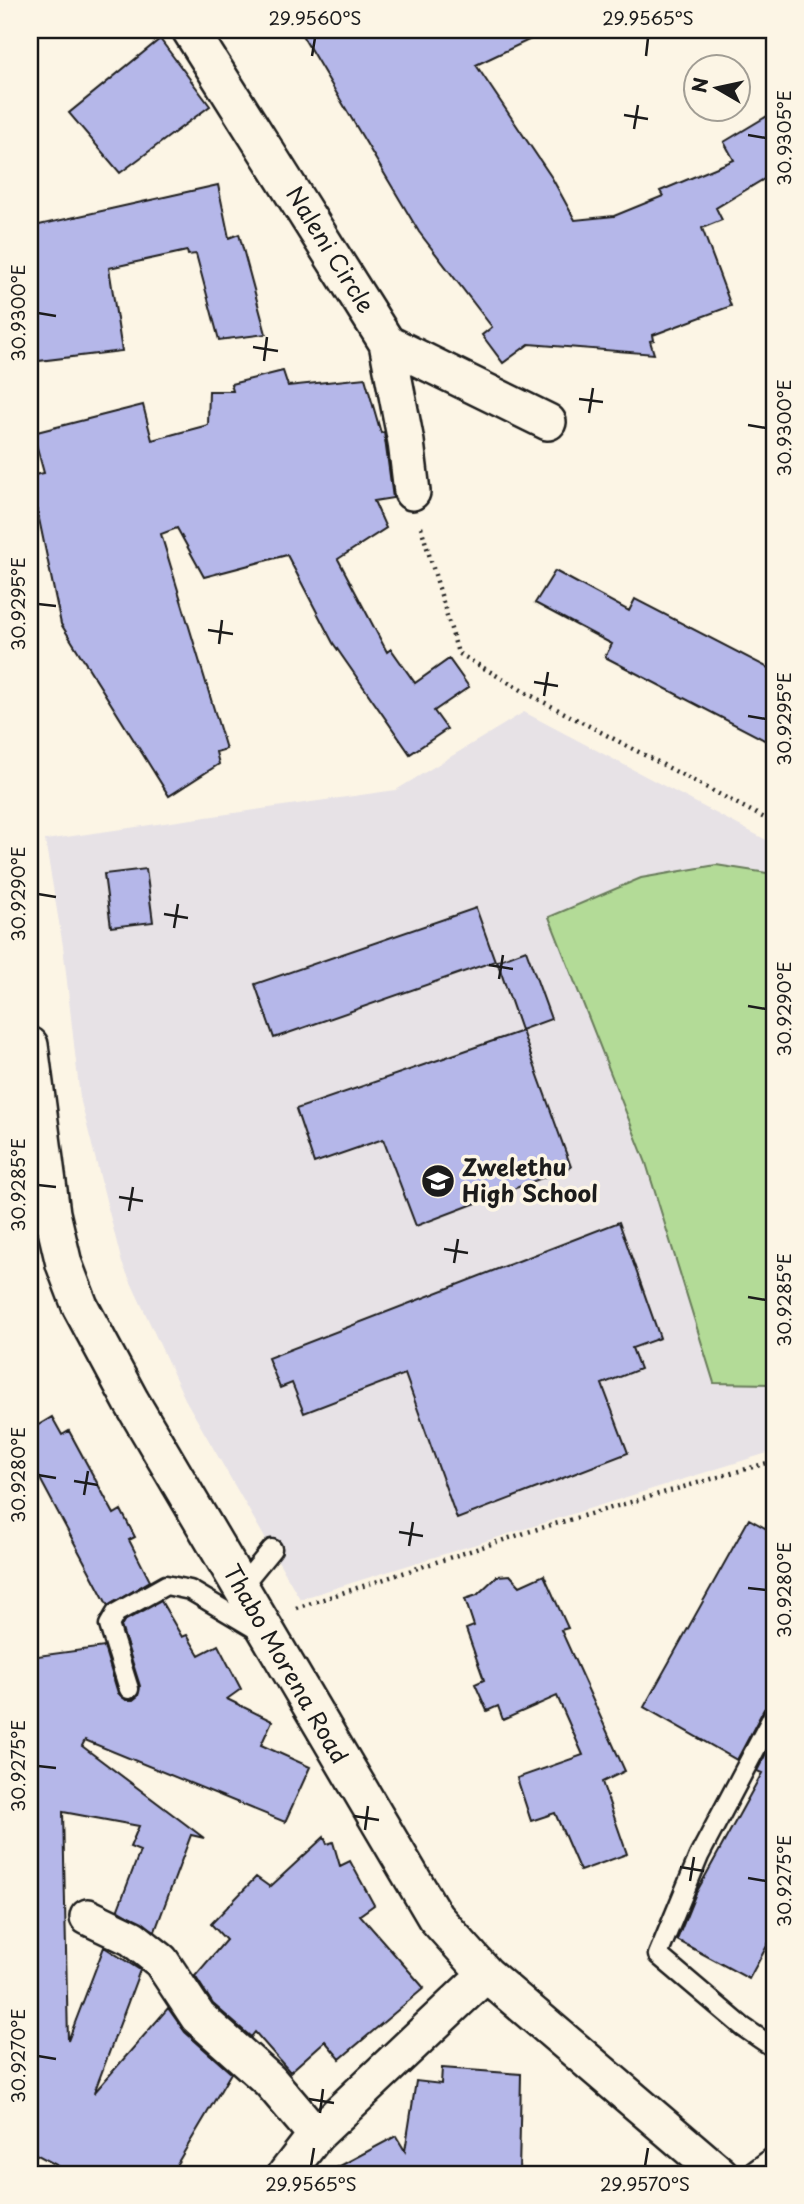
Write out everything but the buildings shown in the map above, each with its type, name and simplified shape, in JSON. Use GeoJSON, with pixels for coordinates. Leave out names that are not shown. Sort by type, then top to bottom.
{"type":"FeatureCollection","features":[{"type":"Feature","properties":{"kind":"street","name":"Naleni Circle"},"geometry":{"type":"LineString","coordinates":[[190,30],[387,343],[404,429],[412,492]]}},
{"type":"Feature","properties":{"kind":"street"},"geometry":{"type":"LineString","coordinates":[[387,343],[548,422]]}},
{"type":"Feature","properties":{"kind":"street","name":"Thabo Morena Road"},"geometry":{"type":"LineString","coordinates":[[30,1045],[52,1213],[64,1264],[80,1306],[131,1401],[436,1917],[486,1974],[720,2174]]}},
{"type":"Feature","properties":{"kind":"street"},"geometry":{"type":"LineString","coordinates":[[88,1917],[132,1938],[161,1961],[198,2017],[270,2081],[316,2135]]}},
{"type":"Feature","properties":{"kind":"street"},"geometry":{"type":"LineString","coordinates":[[286,2174],[316,2135],[486,1974]]}},
{"type":"Feature","properties":{"kind":"lane"},"geometry":{"type":"LineString","coordinates":[[240,1588],[272,1549]]}},
{"type":"Feature","properties":{"kind":"lane"},"geometry":{"type":"LineString","coordinates":[[129,1689],[109,1625],[116,1614],[166,1585],[190,1590],[264,1628]]}},
{"type":"Feature","properties":{"kind":"lane"},"geometry":{"type":"LineString","coordinates":[[774,1714],[699,1856],[658,1955],[743,2026],[774,2048]]}},
{"type":"Feature","properties":{"kind":"lane"},"geometry":{"type":"LineString","coordinates":[[750,2174],[774,2156]]}},
{"type":"Feature","properties":{"kind":"path"},"geometry":{"type":"LineString","coordinates":[[412,492],[458,653],[530,695],[774,822]]}},
{"type":"Feature","properties":{"kind":"path"},"geometry":{"type":"LineString","coordinates":[[264,1628],[534,1530],[774,1461]]}},
{"type":"Feature","properties":{"kind":"shaded area","name":"Zwelethu High School"},"geometry":{"type":"Polygon","coordinates":[[[524,712],[774,844],[774,1451],[300,1599],[185,1399],[122,1263],[80,1098],[63,946],[45,840],[396,790],[524,712]]]}},
{"type":"Feature","properties":{"kind":"green space"},"geometry":{"type":"Polygon","coordinates":[[[716,865],[774,874],[774,1383],[771,1384],[714,1383],[646,1163],[549,917],[641,878],[716,865]]]}},
{"type":"Feature","properties":{"kind":"place","name":"Zwelethu High School"},"geometry":{"type":"Point","coordinates":[438,1181]}}]}
